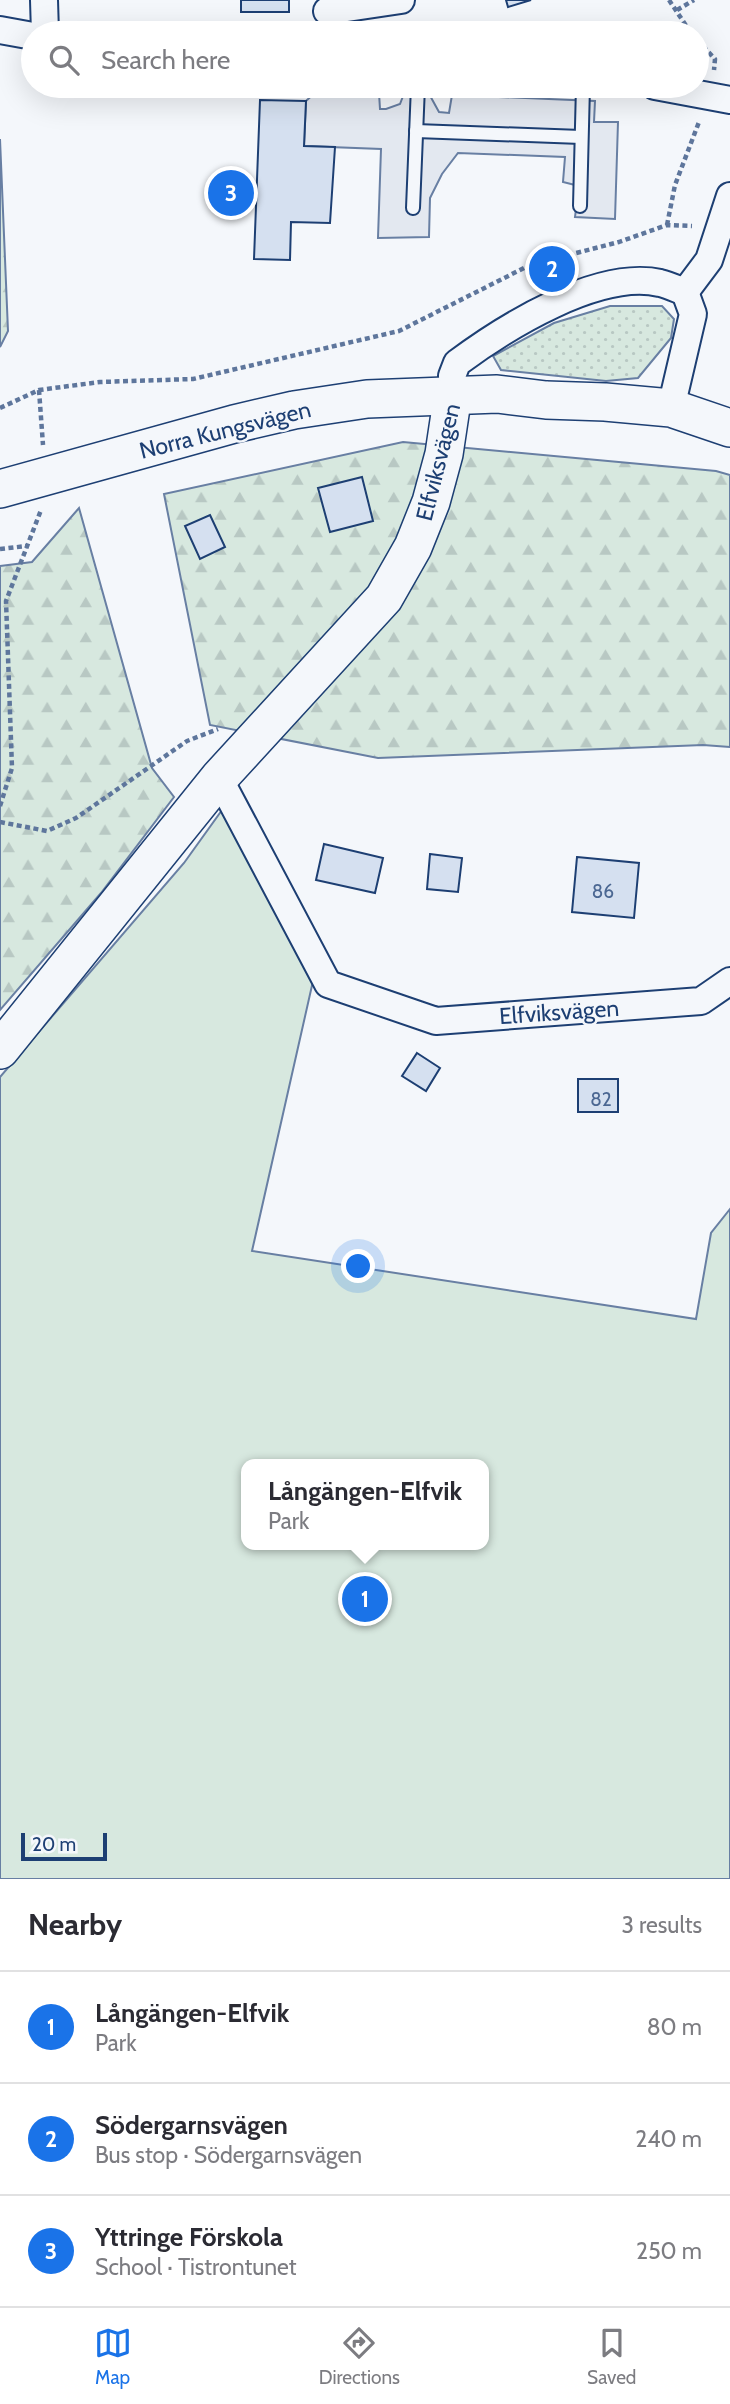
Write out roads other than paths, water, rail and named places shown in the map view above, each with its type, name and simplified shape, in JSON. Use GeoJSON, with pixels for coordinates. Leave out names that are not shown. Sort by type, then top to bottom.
{"type":"FeatureCollection","features":[{"type":"Feature","properties":{"kind":"street"},"geometry":{"type":"LineString","coordinates":[[44,0],[45,21]]}},
{"type":"Feature","properties":{"kind":"street"},"geometry":{"type":"LineString","coordinates":[[327,15],[401,0]]}},
{"type":"Feature","properties":{"kind":"street"},"geometry":{"type":"LineString","coordinates":[[0,30],[21,34]]}},
{"type":"Feature","properties":{"kind":"street"},"geometry":{"type":"LineString","coordinates":[[685,292],[709,260],[730,196]]}},
{"type":"Feature","properties":{"kind":"street"},"geometry":{"type":"LineString","coordinates":[[453,394],[452,376],[457,363],[531,314],[569,298],[614,285],[658,282],[685,292],[693,314],[671,408]]}},
{"type":"Feature","properties":{"kind":"street","name":"Elfviksvägen"},"geometry":{"type":"LineString","coordinates":[[0,1050],[219,778],[384,598],[403,569],[431,502],[446,444],[453,394],[497,394],[671,408],[730,428]]}},
{"type":"Feature","properties":{"kind":"street","name":"Norra Kungsvägen"},"geometry":{"type":"LineString","coordinates":[[0,489],[294,410],[367,399],[453,394]]}},
{"type":"Feature","properties":{"kind":"street","name":"Elfviksvägen"},"geometry":{"type":"LineString","coordinates":[[219,778],[328,984],[436,1021],[701,1001],[730,981]]}},
{"type":"Feature","properties":{"kind":"lane"},"geometry":{"type":"LineString","coordinates":[[413,208],[417,98]]}},
{"type":"Feature","properties":{"kind":"lane"},"geometry":{"type":"LineString","coordinates":[[580,206],[583,98]]}},
{"type":"Feature","properties":{"kind":"lane"},"geometry":{"type":"LineString","coordinates":[[416,131],[582,137]]}},
{"type":"Feature","properties":{"kind":"place","name":"Yttringe Förskola"},"geometry":{"type":"Point","coordinates":[231,193]}},
{"type":"Feature","properties":{"kind":"place","name":"Södergarnsvägen"},"geometry":{"type":"Point","coordinates":[552,269]}},
{"type":"Feature","properties":{"kind":"place","name":"Långängen-Elfvik"},"geometry":{"type":"Point","coordinates":[365,1599]}}]}
